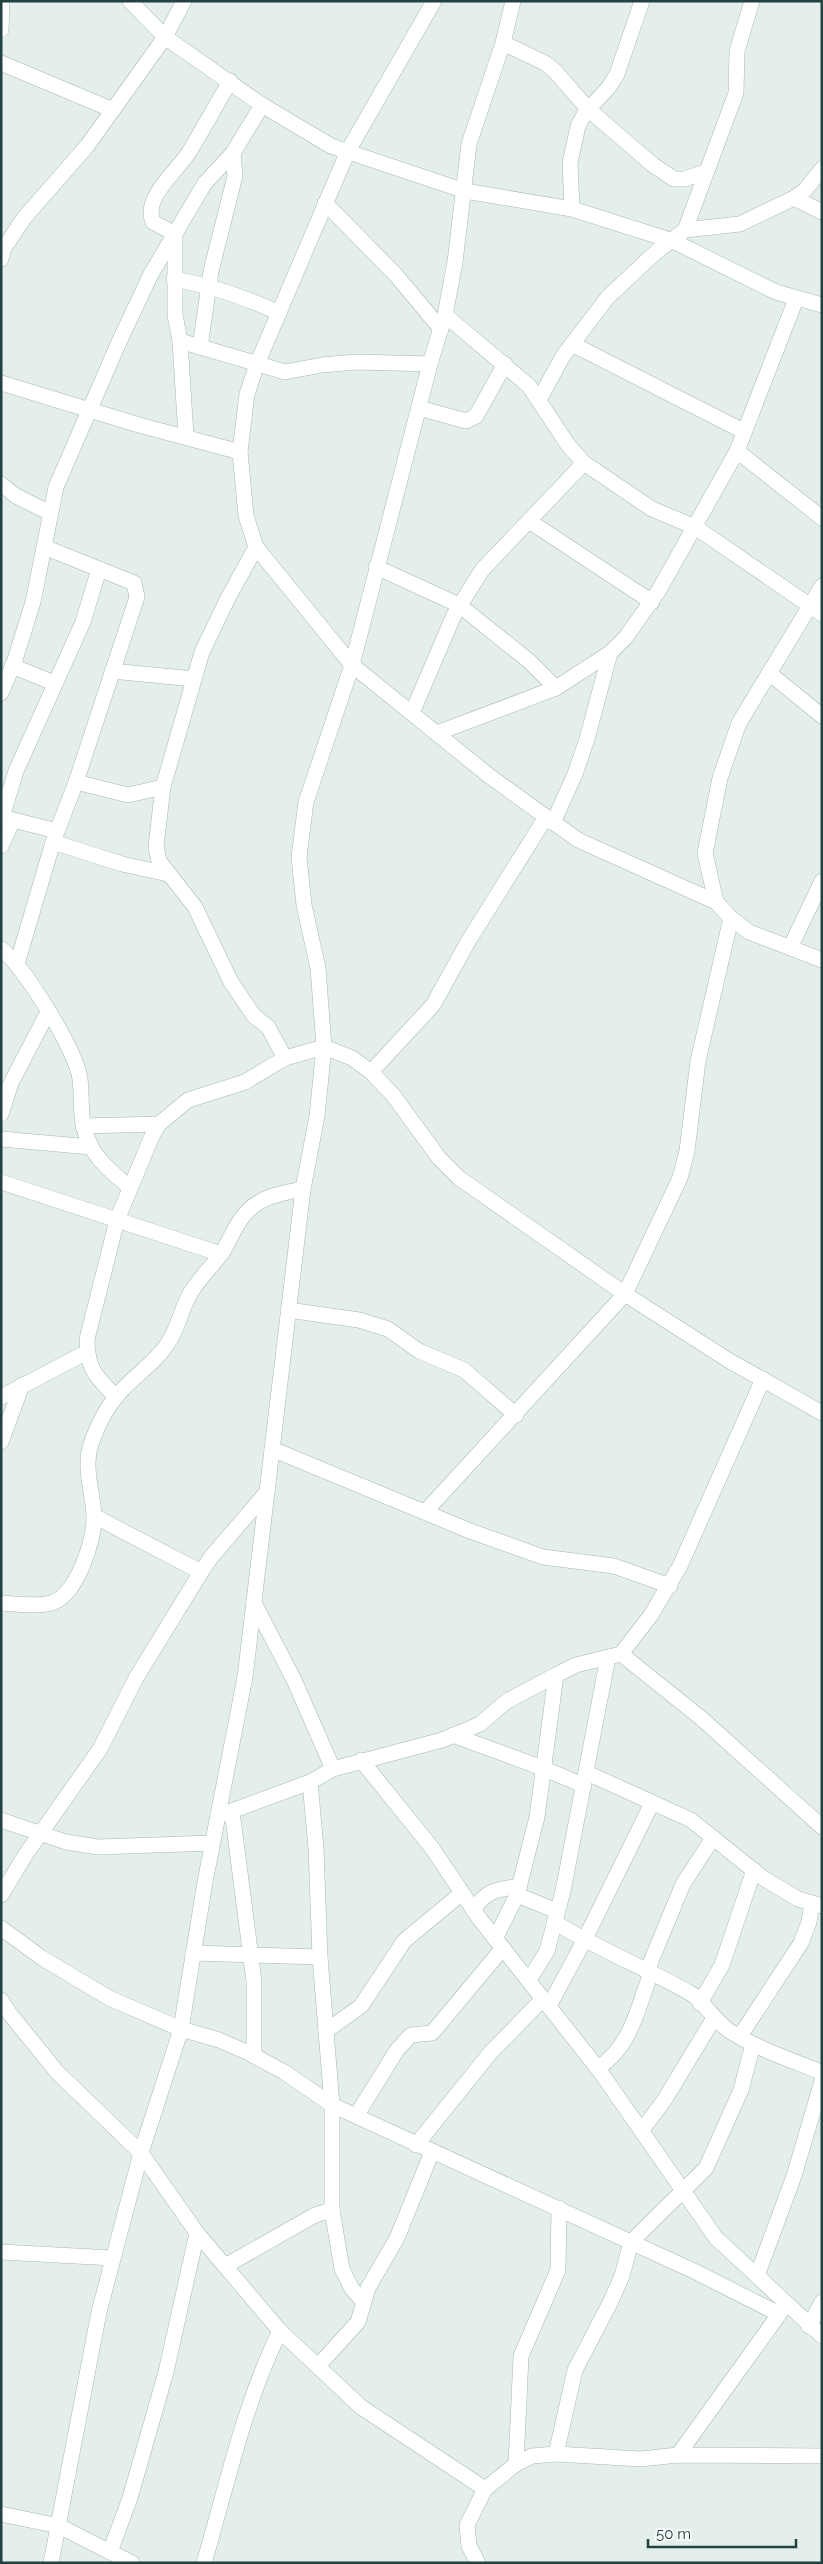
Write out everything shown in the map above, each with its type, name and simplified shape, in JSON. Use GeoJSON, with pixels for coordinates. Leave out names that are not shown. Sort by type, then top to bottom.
{"type":"FeatureCollection","features":[{"type":"Feature","properties":{"kind":"street"},"geometry":{"type":"LineString","coordinates":[[1,30],[2,1]]}},
{"type":"Feature","properties":{"kind":"street"},"geometry":{"type":"LineString","coordinates":[[130,1],[165,36],[262,105],[311,136],[331,146],[465,191],[572,209],[673,241],[776,292],[822,306]]}},
{"type":"Feature","properties":{"kind":"street"},"geometry":{"type":"LineString","coordinates":[[1,259],[4,248],[24,218],[87,146],[113,110],[165,36],[184,1]]}},
{"type":"Feature","properties":{"kind":"street"},"geometry":{"type":"LineString","coordinates":[[434,1],[348,151],[257,364],[247,394],[240,452],[246,516],[256,547],[352,665],[488,776],[578,840],[716,902],[731,918],[749,932],[822,960]]}},
{"type":"Feature","properties":{"kind":"street"},"geometry":{"type":"LineString","coordinates":[[51,2563],[99,2312],[141,2153],[181,2029],[212,1843],[225,1813],[245,1677],[303,1189],[317,1116],[324,1047],[318,968],[304,905],[299,857],[306,802],[352,665],[430,364],[443,322],[465,191],[464,175],[469,144],[503,43],[513,1]]}},
{"type":"Feature","properties":{"kind":"street"},"geometry":{"type":"LineString","coordinates":[[572,209],[570,163],[578,126],[588,109],[609,87],[617,74],[642,1]]}},
{"type":"Feature","properties":{"kind":"street"},"geometry":{"type":"LineString","coordinates":[[539,400],[563,356],[608,297],[656,252],[673,241],[685,230],[736,93],[737,50],[752,1]]}},
{"type":"Feature","properties":{"kind":"street"},"geometry":{"type":"LineString","coordinates":[[503,43],[545,63],[554,70],[588,109],[653,165],[674,179],[684,180],[706,172]]}},
{"type":"Feature","properties":{"kind":"street"},"geometry":{"type":"LineString","coordinates":[[1,63],[113,110]]}},
{"type":"Feature","properties":{"kind":"street"},"geometry":{"type":"LineString","coordinates":[[175,234],[153,222],[151,209],[159,191],[191,150],[230,81]]}},
{"type":"Feature","properties":{"kind":"street"},"geometry":{"type":"LineString","coordinates":[[1,692],[12,666],[33,602],[56,488],[90,410],[147,283],[205,183],[232,154],[262,105]]}},
{"type":"Feature","properties":{"kind":"street"},"geometry":{"type":"LineString","coordinates":[[200,347],[211,271],[235,176],[232,154]]}},
{"type":"Feature","properties":{"kind":"street"},"geometry":{"type":"LineString","coordinates":[[685,230],[740,224],[794,198],[805,190],[822,169]]}},
{"type":"Feature","properties":{"kind":"street"},"geometry":{"type":"LineString","coordinates":[[794,198],[822,212]]}},
{"type":"Feature","properties":{"kind":"street"},"geometry":{"type":"LineString","coordinates":[[326,204],[443,322],[505,364],[529,386],[568,445],[584,463],[652,509],[695,527],[816,609]]}},
{"type":"Feature","properties":{"kind":"street"},"geometry":{"type":"LineString","coordinates":[[175,234],[175,315],[180,341],[186,436]]}},
{"type":"Feature","properties":{"kind":"street"},"geometry":{"type":"LineString","coordinates":[[174,279],[210,286],[243,296],[279,313]]}},
{"type":"Feature","properties":{"kind":"street"},"geometry":{"type":"LineString","coordinates":[[436,733],[556,688],[610,653],[626,638],[652,602],[737,451],[743,431],[796,299]]}},
{"type":"Feature","properties":{"kind":"street"},"geometry":{"type":"LineString","coordinates":[[180,341],[285,372],[322,365],[356,362],[430,364]]}},
{"type":"Feature","properties":{"kind":"street"},"geometry":{"type":"LineString","coordinates":[[572,344],[743,431]]}},
{"type":"Feature","properties":{"kind":"street"},"geometry":{"type":"LineString","coordinates":[[419,408],[466,421],[476,416],[505,364]]}},
{"type":"Feature","properties":{"kind":"street"},"geometry":{"type":"LineString","coordinates":[[1,383],[139,426],[186,436],[240,452]]}},
{"type":"Feature","properties":{"kind":"street"},"geometry":{"type":"LineString","coordinates":[[737,451],[822,518]]}},
{"type":"Feature","properties":{"kind":"street"},"geometry":{"type":"LineString","coordinates":[[412,714],[459,604],[482,570],[584,463]]}},
{"type":"Feature","properties":{"kind":"street"},"geometry":{"type":"LineString","coordinates":[[1,484],[16,496],[50,513]]}},
{"type":"Feature","properties":{"kind":"street"},"geometry":{"type":"LineString","coordinates":[[530,521],[652,602]]}},
{"type":"Feature","properties":{"kind":"street"},"geometry":{"type":"LineString","coordinates":[[17,964],[55,837],[76,782],[138,597],[134,583],[44,547]]}},
{"type":"Feature","properties":{"kind":"street"},"geometry":{"type":"LineString","coordinates":[[256,547],[228,598],[202,652],[163,787],[156,846],[158,861],[182,888],[195,907],[231,982],[254,1016],[268,1027],[285,1058]]}},
{"type":"Feature","properties":{"kind":"street"},"geometry":{"type":"LineString","coordinates":[[376,568],[459,604],[529,661],[556,688]]}},
{"type":"Feature","properties":{"kind":"street"},"geometry":{"type":"LineString","coordinates":[[1,846],[5,818],[16,771],[83,622],[98,569]]}},
{"type":"Feature","properties":{"kind":"street"},"geometry":{"type":"LineString","coordinates":[[716,902],[705,853],[720,778],[739,723],[769,673],[816,609],[822,586]]}},
{"type":"Feature","properties":{"kind":"street"},"geometry":{"type":"LineString","coordinates":[[371,1072],[433,1005],[469,940],[549,820],[575,774],[587,738],[610,653]]}},
{"type":"Feature","properties":{"kind":"street"},"geometry":{"type":"LineString","coordinates":[[12,666],[54,683]]}},
{"type":"Feature","properties":{"kind":"street"},"geometry":{"type":"LineString","coordinates":[[112,671],[194,679]]}},
{"type":"Feature","properties":{"kind":"street"},"geometry":{"type":"LineString","coordinates":[[769,673],[822,716]]}},
{"type":"Feature","properties":{"kind":"street"},"geometry":{"type":"LineString","coordinates":[[76,782],[128,795],[163,787]]}},
{"type":"Feature","properties":{"kind":"street"},"geometry":{"type":"LineString","coordinates":[[5,818],[122,864],[168,874]]}},
{"type":"Feature","properties":{"kind":"street"},"geometry":{"type":"LineString","coordinates":[[790,948],[822,881]]}},
{"type":"Feature","properties":{"kind":"street"},"geometry":{"type":"LineString","coordinates":[[425,1512],[626,1294],[680,1178],[687,1151],[698,1061],[731,918]]}},
{"type":"Feature","properties":{"kind":"street"},"geometry":{"type":"LineString","coordinates":[[1,949],[17,964],[48,1012],[76,1061],[80,1079],[80,1109],[83,1126],[91,1147],[111,1171],[130,1188]]}},
{"type":"Feature","properties":{"kind":"street"},"geometry":{"type":"LineString","coordinates":[[1,1114],[11,1083],[48,1012]]}},
{"type":"Feature","properties":{"kind":"street"},"geometry":{"type":"LineString","coordinates":[[116,1397],[92,1370],[87,1352],[87,1339],[117,1220],[159,1124],[188,1100],[246,1082],[285,1058],[324,1047],[352,1058],[371,1072],[393,1095],[439,1158],[459,1178],[626,1294],[763,1379],[822,1413]]}},
{"type":"Feature","properties":{"kind":"street"},"geometry":{"type":"LineString","coordinates":[[83,1126],[159,1124]]}},
{"type":"Feature","properties":{"kind":"street"},"geometry":{"type":"LineString","coordinates":[[1,1139],[91,1147]]}},
{"type":"Feature","properties":{"kind":"street"},"geometry":{"type":"LineString","coordinates":[[1,1182],[221,1254]]}},
{"type":"Feature","properties":{"kind":"street"},"geometry":{"type":"LineString","coordinates":[[1,1603],[51,1603],[66,1595],[73,1586],[83,1563],[94,1516],[88,1480],[91,1446],[100,1422],[116,1397],[151,1365],[168,1345],[179,1325],[191,1292],[221,1254],[245,1214],[262,1199],[303,1189]]}},
{"type":"Feature","properties":{"kind":"street"},"geometry":{"type":"LineString","coordinates":[[288,1310],[359,1320],[388,1329],[419,1351],[464,1370],[516,1415]]}},
{"type":"Feature","properties":{"kind":"street"},"geometry":{"type":"LineString","coordinates":[[1,1397],[87,1352]]}},
{"type":"Feature","properties":{"kind":"street"},"geometry":{"type":"LineString","coordinates":[[529,1980],[547,1951],[614,1656],[651,1615],[670,1586],[763,1379]]}},
{"type":"Feature","properties":{"kind":"street"},"geometry":{"type":"LineString","coordinates":[[1,1442],[22,1385]]}},
{"type":"Feature","properties":{"kind":"street"},"geometry":{"type":"LineString","coordinates":[[272,1449],[470,1531],[543,1557],[614,1566],[670,1586]]}},
{"type":"Feature","properties":{"kind":"street"},"geometry":{"type":"LineString","coordinates":[[1,1895],[40,1834],[100,1749],[136,1678],[201,1572],[212,1556],[267,1492]]}},
{"type":"Feature","properties":{"kind":"street"},"geometry":{"type":"LineString","coordinates":[[94,1516],[201,1572]]}},
{"type":"Feature","properties":{"kind":"street"},"geometry":{"type":"LineString","coordinates":[[254,1603],[294,1680],[333,1769]]}},
{"type":"Feature","properties":{"kind":"street"},"geometry":{"type":"LineString","coordinates":[[225,1813],[310,1782],[333,1769],[453,1735],[480,1724],[507,1701],[556,1675],[576,1666],[614,1656]]}},
{"type":"Feature","properties":{"kind":"street"},"geometry":{"type":"LineString","coordinates":[[614,1656],[701,1718],[822,1828]]}},
{"type":"Feature","properties":{"kind":"street"},"geometry":{"type":"LineString","coordinates":[[356,2116],[397,2050],[411,2036],[432,2033],[499,1944],[519,1890],[539,1810],[556,1675]]}},
{"type":"Feature","properties":{"kind":"street"},"geometry":{"type":"LineString","coordinates":[[453,1735],[652,1803],[691,1820],[778,1888],[817,1905],[801,1943],[746,2040],[741,2090],[706,2168],[631,2242],[622,2276],[611,2302],[575,2370],[556,2454]]}},
{"type":"Feature","properties":{"kind":"street"},"geometry":{"type":"LineString","coordinates":[[361,1760],[432,1848],[473,1910],[499,1944],[598,2068],[716,2238],[757,2276],[783,2309]]}},
{"type":"Feature","properties":{"kind":"street"},"geometry":{"type":"LineString","coordinates":[[310,1782],[316,1848],[320,1957],[332,2105],[332,2210],[342,2270],[352,2289],[363,2301]]}},
{"type":"Feature","properties":{"kind":"street"},"geometry":{"type":"LineString","coordinates":[[416,2145],[491,2052],[546,2003],[584,1941],[652,1803]]}},
{"type":"Feature","properties":{"kind":"street"},"geometry":{"type":"LineString","coordinates":[[225,1813],[254,1981],[254,2056]]}},
{"type":"Feature","properties":{"kind":"street"},"geometry":{"type":"LineString","coordinates":[[1,1820],[66,1842],[98,1847],[212,1843]]}},
{"type":"Feature","properties":{"kind":"street"},"geometry":{"type":"LineString","coordinates":[[598,2068],[613,2057],[641,2008],[641,1998],[649,1972],[683,1884],[713,1838]]}},
{"type":"Feature","properties":{"kind":"street"},"geometry":{"type":"LineString","coordinates":[[700,2003],[722,1965],[754,1870]]}},
{"type":"Feature","properties":{"kind":"street"},"geometry":{"type":"LineString","coordinates":[[473,1910],[482,1897],[492,1891],[519,1890],[556,1916],[584,1941],[691,1993],[714,2018],[746,2040],[822,2071],[822,2076]]}},
{"type":"Feature","properties":{"kind":"street"},"geometry":{"type":"LineString","coordinates":[[326,2031],[360,2006],[404,1941],[462,1892]]}},
{"type":"Feature","properties":{"kind":"street"},"geometry":{"type":"LineString","coordinates":[[1,1928],[42,1958],[109,1998],[181,2029],[219,2040],[254,2056],[284,2072],[332,2105],[416,2145],[783,2309],[822,2336]]}},
{"type":"Feature","properties":{"kind":"street"},"geometry":{"type":"LineString","coordinates":[[193,1953],[320,1957]]}},
{"type":"Feature","properties":{"kind":"street"},"geometry":{"type":"LineString","coordinates":[[1,2000],[57,2072],[141,2153],[197,2233],[280,2331],[361,2407],[485,2489]]}},
{"type":"Feature","properties":{"kind":"street"},"geometry":{"type":"LineString","coordinates":[[642,2130],[664,2099],[714,2018]]}},
{"type":"Feature","properties":{"kind":"street"},"geometry":{"type":"LineString","coordinates":[[757,2276],[794,2176],[822,2081]]}},
{"type":"Feature","properties":{"kind":"street"},"geometry":{"type":"LineString","coordinates":[[318,2366],[358,2322],[368,2288],[397,2238],[432,2152]]}},
{"type":"Feature","properties":{"kind":"street"},"geometry":{"type":"LineString","coordinates":[[516,2464],[521,2356],[558,2270],[559,2208]]}},
{"type":"Feature","properties":{"kind":"street"},"geometry":{"type":"LineString","coordinates":[[225,2266],[315,2215],[332,2210]]}},
{"type":"Feature","properties":{"kind":"street"},"geometry":{"type":"LineString","coordinates":[[110,2552],[130,2498],[166,2372],[197,2233]]}},
{"type":"Feature","properties":{"kind":"street"},"geometry":{"type":"LineString","coordinates":[[1,2252],[113,2258]]}},
{"type":"Feature","properties":{"kind":"street"},"geometry":{"type":"LineString","coordinates":[[809,2326],[822,2302]]}},
{"type":"Feature","properties":{"kind":"street"},"geometry":{"type":"LineString","coordinates":[[678,2455],[783,2309]]}},
{"type":"Feature","properties":{"kind":"street"},"geometry":{"type":"LineString","coordinates":[[204,2563],[250,2402],[261,2369],[280,2331]]}},
{"type":"Feature","properties":{"kind":"street"},"geometry":{"type":"LineString","coordinates":[[478,2563],[469,2546],[467,2525],[485,2489],[516,2464],[532,2456],[556,2454],[641,2459],[678,2455],[822,2456]]}},
{"type":"Feature","properties":{"kind":"street"},"geometry":{"type":"LineString","coordinates":[[1,2514],[59,2526],[132,2563]]}}]}
